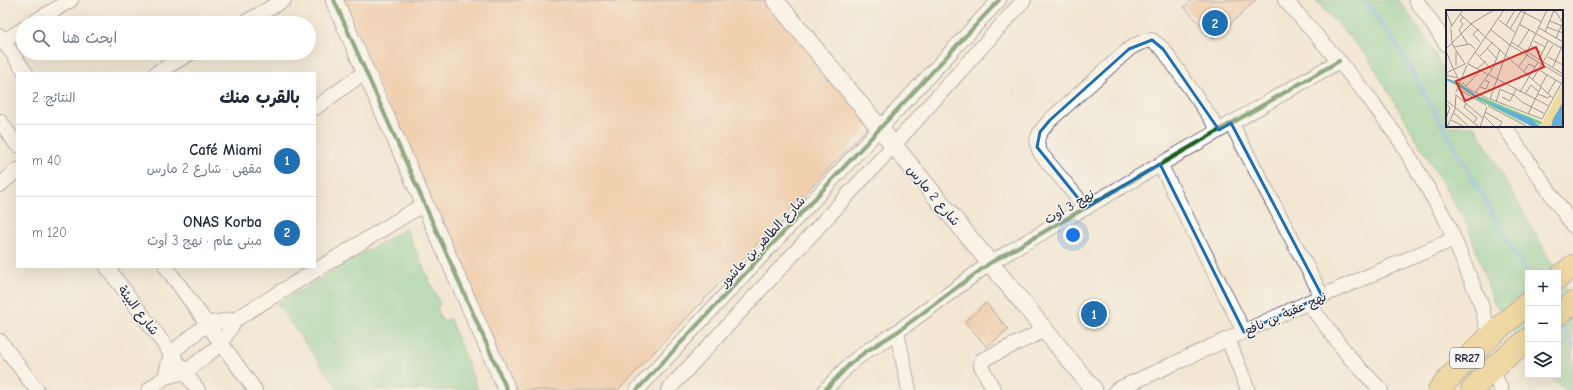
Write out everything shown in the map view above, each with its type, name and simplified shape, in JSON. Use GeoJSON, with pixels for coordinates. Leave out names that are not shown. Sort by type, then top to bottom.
{"type":"FeatureCollection","features":[{"type":"Feature","properties":{"kind":"highway"},"geometry":{"type":"LineString","coordinates":[[1561,313],[1573,303]]}},
{"type":"Feature","properties":{"kind":"highway","name":"RR27"},"geometry":{"type":"LineString","coordinates":[[1439,390],[1458,368],[1494,332],[1525,306]]}},
{"type":"Feature","properties":{"kind":"highway","name":"RR27"},"geometry":{"type":"LineString","coordinates":[[1472,390],[1492,369],[1525,341]]}},
{"type":"Feature","properties":{"kind":"street"},"geometry":{"type":"LineString","coordinates":[[44,16],[71,0]]}},
{"type":"Feature","properties":{"kind":"street"},"geometry":{"type":"LineString","coordinates":[[256,16],[284,0]]}},
{"type":"Feature","properties":{"kind":"street"},"geometry":{"type":"LineString","coordinates":[[334,0],[507,390]]}},
{"type":"Feature","properties":{"kind":"street","name":"شارع 2 مارس"},"geometry":{"type":"LineString","coordinates":[[775,0],[1094,390]]}},
{"type":"Feature","properties":{"kind":"street","name":"شارع الطاهر بن عاشور"},"geometry":{"type":"LineString","coordinates":[[637,390],[881,129],[999,0]]}},
{"type":"Feature","properties":{"kind":"street"},"geometry":{"type":"LineString","coordinates":[[668,390],[893,146],[1024,0]]}},
{"type":"Feature","properties":{"kind":"street"},"geometry":{"type":"LineString","coordinates":[[1285,0],[1339,61],[1369,98],[1401,142],[1447,222],[1494,332]]}},
{"type":"Feature","properties":{"kind":"street"},"geometry":{"type":"LineString","coordinates":[[1416,0],[1446,44]]}},
{"type":"Feature","properties":{"kind":"street"},"geometry":{"type":"LineString","coordinates":[[16,32],[1,40],[16,60]]}},
{"type":"Feature","properties":{"kind":"street"},"geometry":{"type":"LineString","coordinates":[[1086,208],[1041,154],[1037,147],[1040,132],[1050,120],[1128,49],[1136,44],[1152,40],[1163,49],[1225,126],[1322,296]]}},
{"type":"Feature","properties":{"kind":"street"},"geometry":{"type":"LineString","coordinates":[[16,60],[25,72]]}},
{"type":"Feature","properties":{"kind":"street"},"geometry":{"type":"LineString","coordinates":[[162,72],[180,60]]}},
{"type":"Feature","properties":{"kind":"street","name":"نهج 3 أوت"},"geometry":{"type":"LineString","coordinates":[[825,390],[850,364],[865,352],[897,332],[990,263],[1339,61]]}},
{"type":"Feature","properties":{"kind":"street"},"geometry":{"type":"LineString","coordinates":[[316,107],[366,72]]}},
{"type":"Feature","properties":{"kind":"street"},"geometry":{"type":"LineString","coordinates":[[0,121],[16,144]]}},
{"type":"Feature","properties":{"kind":"street"},"geometry":{"type":"LineString","coordinates":[[1505,127],[1573,226]]}},
{"type":"Feature","properties":{"kind":"street"},"geometry":{"type":"LineString","coordinates":[[1160,164],[1244,332]]}},
{"type":"Feature","properties":{"kind":"street"},"geometry":{"type":"LineString","coordinates":[[0,185],[16,171]]}},
{"type":"Feature","properties":{"kind":"street"},"geometry":{"type":"LineString","coordinates":[[165,377],[171,353],[207,324],[236,319],[424,204]]}},
{"type":"Feature","properties":{"kind":"street","name":"نهج عقبة بن نافع"},"geometry":{"type":"LineString","coordinates":[[1116,390],[1322,296],[1454,239]]}},
{"type":"Feature","properties":{"kind":"street","name":"شارع البيئة"},"geometry":{"type":"LineString","coordinates":[[108,268],[198,390]]}},
{"type":"Feature","properties":{"kind":"street"},"geometry":{"type":"LineString","coordinates":[[167,268],[255,390]]}},
{"type":"Feature","properties":{"kind":"street"},"geometry":{"type":"LineString","coordinates":[[1308,303],[1350,358],[1381,390]]}},
{"type":"Feature","properties":{"kind":"street"},"geometry":{"type":"LineString","coordinates":[[149,390],[165,377],[185,372],[221,344],[236,319]]}},
{"type":"Feature","properties":{"kind":"street"},"geometry":{"type":"LineString","coordinates":[[994,390],[981,366],[982,360],[1045,330]]}},
{"type":"Feature","properties":{"kind":"street"},"geometry":{"type":"LineString","coordinates":[[897,332],[909,390]]}},
{"type":"Feature","properties":{"kind":"street"},"geometry":{"type":"LineString","coordinates":[[1228,339],[1248,390]]}},
{"type":"Feature","properties":{"kind":"street"},"geometry":{"type":"LineString","coordinates":[[0,341],[37,390]]}},
{"type":"Feature","properties":{"kind":"street"},"geometry":{"type":"LineString","coordinates":[[1492,369],[1501,390]]}},
{"type":"Feature","properties":{"kind":"highlighted area"},"geometry":{"type":"Polygon","coordinates":[[[1152,40],[1163,49],[1219,130],[1231,123],[1322,296],[1244,332],[1160,164],[1086,208],[1037,147],[1040,132],[1050,120],[1129,49],[1152,40]]]}},
{"type":"Feature","properties":{"kind":"green space"},"geometry":{"type":"Polygon","coordinates":[[[1315,0],[1399,0],[1428,42],[1446,74],[1446,127],[1476,127],[1555,270],[1525,270],[1525,350],[1493,300],[1468,226],[1368,57],[1315,0]]]}},
{"type":"Feature","properties":{"kind":"green space"},"geometry":{"type":"Polygon","coordinates":[[[406,228],[440,304],[437,309],[442,321],[450,319],[478,390],[339,390],[277,304],[406,228]]]}},
{"type":"Feature","properties":{"kind":"green space"},"geometry":{"type":"Polygon","coordinates":[[[1561,280],[1573,302],[1573,390],[1565,390],[1551,378],[1561,378],[1561,280]]]}},
{"type":"Feature","properties":{"kind":"building"},"geometry":{"type":"Polygon","coordinates":[[[340,0],[773,0],[873,122],[618,390],[515,390],[340,0]]]}},
{"type":"Feature","properties":{"kind":"building"},"geometry":{"type":"Polygon","coordinates":[[[1192,0],[1256,0],[1214,39],[1184,7],[1192,0]]]}},
{"type":"Feature","properties":{"kind":"building"},"geometry":{"type":"Polygon","coordinates":[[[986,303],[1008,329],[987,347],[965,322],[986,303]]]}},
{"type":"Feature","properties":{"kind":"waterway"},"geometry":{"type":"LineString","coordinates":[[1365,0],[1398,47],[1525,271]]}},
{"type":"Feature","properties":{"kind":"waterway"},"geometry":{"type":"LineString","coordinates":[[1561,326],[1573,344]]}},
{"type":"Feature","properties":{"kind":"cycle path"},"geometry":{"type":"LineString","coordinates":[[334,0],[507,390]]}},
{"type":"Feature","properties":{"kind":"cycle path"},"geometry":{"type":"LineString","coordinates":[[637,390],[999,0]]}},
{"type":"Feature","properties":{"kind":"cycle path"},"geometry":{"type":"LineString","coordinates":[[825,390],[850,364],[865,352],[897,332],[990,263],[1339,61]]}},
{"type":"Feature","properties":{"kind":"place","name":"ONAS Korba"},"geometry":{"type":"Point","coordinates":[1215,23]}},
{"type":"Feature","properties":{"kind":"place","name":"Café Miami"},"geometry":{"type":"Point","coordinates":[1094,314]}}]}
